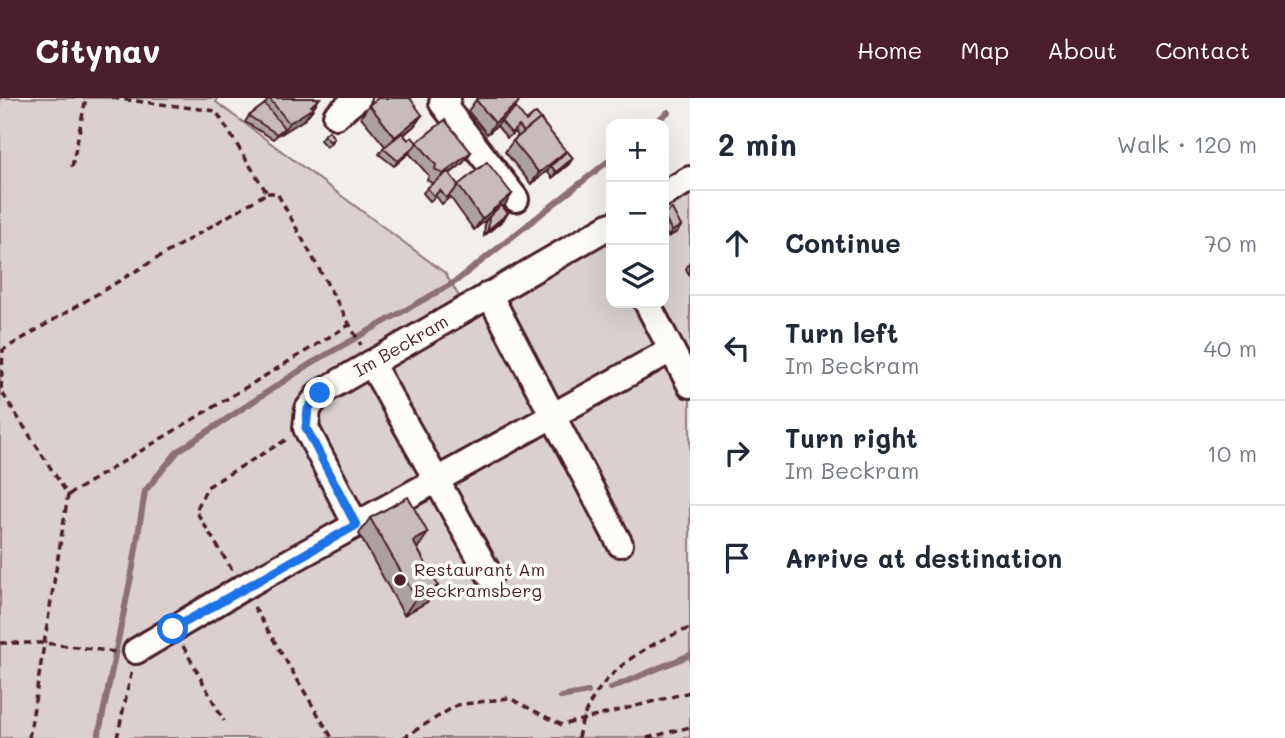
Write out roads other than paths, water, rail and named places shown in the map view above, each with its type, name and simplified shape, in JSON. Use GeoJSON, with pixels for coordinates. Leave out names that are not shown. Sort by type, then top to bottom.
{"type":"FeatureCollection","features":[{"type":"Feature","properties":{"kind":"street"},"geometry":{"type":"LineString","coordinates":[[336,116],[358,98]]}},
{"type":"Feature","properties":{"kind":"street"},"geometry":{"type":"LineString","coordinates":[[442,100],[516,199]]}},
{"type":"Feature","properties":{"kind":"street"},"geometry":{"type":"LineString","coordinates":[[669,191],[690,179]]}},
{"type":"Feature","properties":{"kind":"street","name":"Im Beckram"},"geometry":{"type":"LineString","coordinates":[[356,525],[306,428],[308,409],[320,393],[367,355],[606,231]]}},
{"type":"Feature","properties":{"kind":"street"},"geometry":{"type":"LineString","coordinates":[[489,294],[620,544]]}},
{"type":"Feature","properties":{"kind":"street"},"geometry":{"type":"LineString","coordinates":[[650,308],[690,385]]}},
{"type":"Feature","properties":{"kind":"street"},"geometry":{"type":"LineString","coordinates":[[125,652],[173,629],[671,350]]}},
{"type":"Feature","properties":{"kind":"street"},"geometry":{"type":"LineString","coordinates":[[367,355],[490,576]]}},
{"type":"Feature","properties":{"kind":"waterway"},"geometry":{"type":"LineString","coordinates":[[659,119],[668,112]]}},
{"type":"Feature","properties":{"kind":"waterway"},"geometry":{"type":"LineString","coordinates":[[98,738],[133,567],[145,491],[178,451],[310,364],[455,282],[606,163]]}},
{"type":"Feature","properties":{"kind":"waterway"},"geometry":{"type":"LineString","coordinates":[[611,688],[690,655]]}},
{"type":"Feature","properties":{"kind":"waterway"},"geometry":{"type":"LineString","coordinates":[[561,697],[588,692]]}},
{"type":"Feature","properties":{"kind":"place","name":"Restaurant Am Beckramsberg"},"geometry":{"type":"Point","coordinates":[400,580]}}]}
